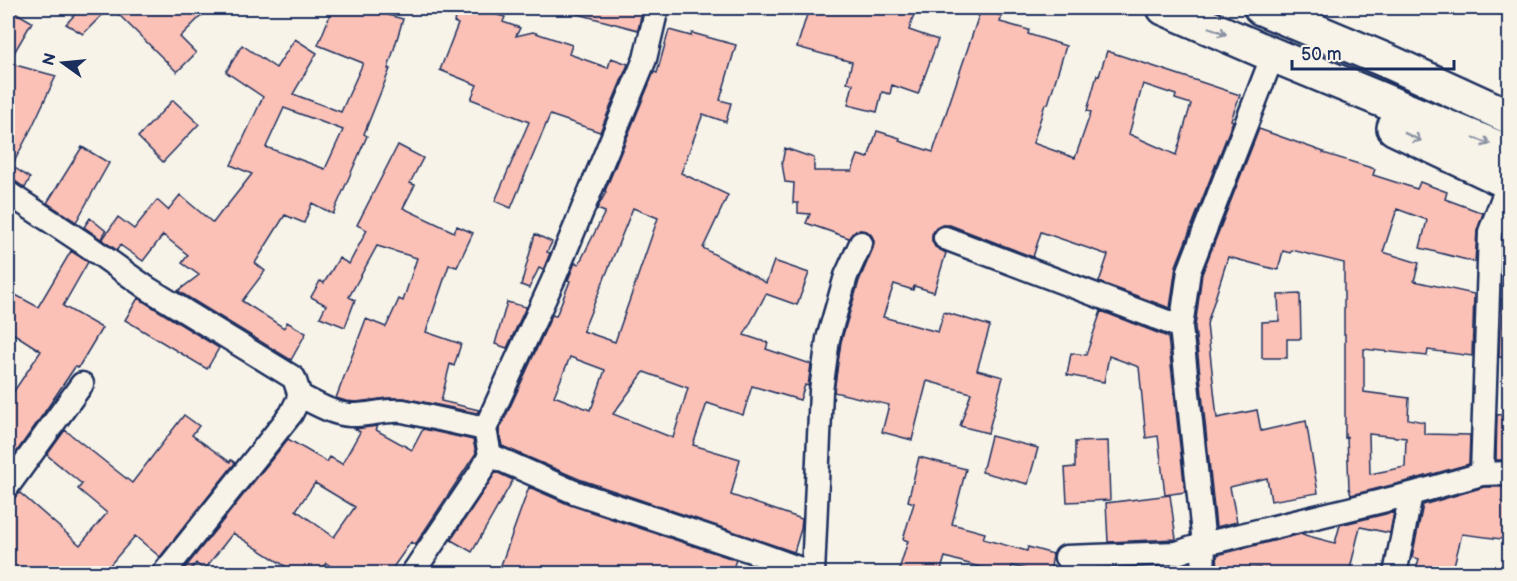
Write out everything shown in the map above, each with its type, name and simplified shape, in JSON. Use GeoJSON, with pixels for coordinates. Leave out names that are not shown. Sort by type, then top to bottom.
{"type":"FeatureCollection","features":[{"type":"Feature","properties":{"kind":"main road"},"geometry":{"type":"LineString","coordinates":[[1164,8],[1509,153]]}},
{"type":"Feature","properties":{"kind":"main road"},"geometry":{"type":"LineString","coordinates":[[1261,8],[1392,63],[1509,117]]}},
{"type":"Feature","properties":{"kind":"main road"},"geometry":{"type":"LineString","coordinates":[[1273,55],[1316,90],[1509,183]]}},
{"type":"Feature","properties":{"kind":"main road"},"geometry":{"type":"LineString","coordinates":[[1392,63],[1509,91]]}},
{"type":"Feature","properties":{"kind":"street"},"geometry":{"type":"LineString","coordinates":[[412,573],[490,455],[485,429],[555,276],[645,59],[657,8]]}},
{"type":"Feature","properties":{"kind":"street"},"geometry":{"type":"LineString","coordinates":[[1203,573],[1204,544],[1180,327],[1189,271],[1273,55]]}},
{"type":"Feature","properties":{"kind":"street"},"geometry":{"type":"LineString","coordinates":[[1482,474],[1490,232],[1509,183]]}},
{"type":"Feature","properties":{"kind":"street"},"geometry":{"type":"LineString","coordinates":[[8,193],[147,288],[294,378],[300,396],[291,414],[163,573]]}},
{"type":"Feature","properties":{"kind":"street"},"geometry":{"type":"LineString","coordinates":[[945,238],[1180,327]]}},
{"type":"Feature","properties":{"kind":"street"},"geometry":{"type":"LineString","coordinates":[[490,455],[574,492],[813,573],[821,391],[828,339],[846,276],[861,243]]}},
{"type":"Feature","properties":{"kind":"street"},"geometry":{"type":"LineString","coordinates":[[8,486],[82,384]]}},
{"type":"Feature","properties":{"kind":"street"},"geometry":{"type":"LineString","coordinates":[[300,396],[336,413],[351,415],[391,410],[404,411],[485,429]]}},
{"type":"Feature","properties":{"kind":"street"},"geometry":{"type":"LineString","coordinates":[[1066,557],[1177,553],[1204,544],[1412,494],[1482,474],[1509,473]]}},
{"type":"Feature","properties":{"kind":"street"},"geometry":{"type":"LineString","coordinates":[[1395,573],[1412,494]]}},
{"type":"Feature","properties":{"kind":"building"},"geometry":{"type":"Polygon","coordinates":[[[8,8],[32,22],[8,63],[8,8]]]}},
{"type":"Feature","properties":{"kind":"building"},"geometry":{"type":"Polygon","coordinates":[[[81,8],[109,8],[83,34],[66,24],[81,8]]]}},
{"type":"Feature","properties":{"kind":"building"},"geometry":{"type":"Polygon","coordinates":[[[112,8],[209,8],[180,37],[196,53],[177,72],[112,8]]]}},
{"type":"Feature","properties":{"kind":"building"},"geometry":{"type":"Polygon","coordinates":[[[333,8],[386,8],[384,14],[403,19],[388,69],[390,69],[364,134],[367,136],[333,214],[312,203],[304,223],[285,215],[255,263],[265,271],[242,301],[284,328],[287,322],[306,333],[291,360],[178,291],[199,275],[182,263],[188,255],[163,235],[143,261],[120,245],[117,250],[102,240],[118,217],[134,229],[157,200],[168,210],[180,195],[213,223],[252,174],[231,165],[263,97],[226,72],[242,45],[276,68],[295,39],[317,53],[293,94],[341,112],[363,63],[318,45],[333,8]],[[284,108],[266,147],[325,169],[343,130],[284,108]]]}},
{"type":"Feature","properties":{"kind":"building"},"geometry":{"type":"Polygon","coordinates":[[[458,8],[472,8],[505,17],[503,22],[520,28],[516,36],[533,32],[572,45],[569,54],[608,68],[611,58],[628,64],[600,132],[550,115],[511,208],[495,201],[529,122],[471,99],[477,85],[440,70],[458,24],[454,22],[458,8]]]}},
{"type":"Feature","properties":{"kind":"building"},"geometry":{"type":"Polygon","coordinates":[[[575,8],[627,8],[642,11],[638,30],[574,13],[575,8]]]}},
{"type":"Feature","properties":{"kind":"building"},"geometry":{"type":"Polygon","coordinates":[[[809,8],[916,8],[909,30],[938,40],[918,94],[892,85],[890,94],[882,92],[877,112],[848,105],[853,84],[847,82],[852,62],[797,47],[809,8]]]}},
{"type":"Feature","properties":{"kind":"building"},"geometry":{"type":"Polygon","coordinates":[[[981,9],[1002,16],[1000,22],[1029,30],[1028,34],[1066,46],[1033,143],[1075,158],[1091,112],[1087,111],[1097,75],[1099,76],[1107,51],[1240,95],[1231,120],[1233,121],[1176,266],[1170,308],[1099,282],[1108,255],[1041,232],[1033,257],[950,225],[936,228],[932,234],[932,241],[935,247],[946,253],[934,292],[914,286],[913,290],[894,284],[883,317],[938,332],[944,312],[990,326],[977,370],[1003,377],[988,433],[960,426],[971,393],[927,381],[912,440],[882,432],[889,405],[834,392],[841,342],[859,281],[873,248],[872,236],[867,231],[860,230],[854,232],[849,238],[806,223],[810,214],[798,213],[798,203],[793,203],[794,183],[785,182],[782,163],[785,148],[814,158],[814,171],[852,171],[858,155],[868,158],[877,131],[933,152],[981,9]],[[1143,84],[1129,134],[1176,155],[1191,104],[1175,99],[1176,95],[1143,84]]]}},
{"type":"Feature","properties":{"kind":"building"},"geometry":{"type":"Polygon","coordinates":[[[669,30],[691,36],[692,33],[736,45],[720,100],[731,103],[726,122],[703,114],[681,173],[728,195],[703,248],[766,283],[774,261],[809,273],[797,305],[766,294],[744,335],[768,343],[766,349],[811,364],[808,386],[805,385],[800,400],[752,386],[743,415],[707,403],[693,445],[740,459],[731,495],[802,519],[794,552],[579,479],[502,446],[499,431],[552,315],[556,316],[575,263],[579,264],[605,212],[597,209],[654,72],[657,73],[669,30]],[[633,208],[583,331],[615,342],[658,218],[633,208]],[[570,357],[554,396],[590,410],[605,370],[570,357]],[[644,372],[613,414],[673,438],[688,388],[644,372]]]}},
{"type":"Feature","properties":{"kind":"building"},"geometry":{"type":"Polygon","coordinates":[[[8,63],[56,76],[12,166],[30,178],[25,188],[15,181],[8,180],[8,63]]]}},
{"type":"Feature","properties":{"kind":"building"},"geometry":{"type":"Polygon","coordinates":[[[173,100],[199,124],[163,162],[138,137],[173,100]]]}},
{"type":"Feature","properties":{"kind":"building"},"geometry":{"type":"Polygon","coordinates":[[[1259,129],[1323,153],[1375,169],[1373,175],[1417,189],[1420,182],[1447,192],[1445,199],[1483,213],[1477,231],[1475,262],[1420,248],[1427,220],[1397,209],[1383,252],[1419,263],[1414,281],[1474,294],[1472,356],[1428,350],[1427,356],[1364,349],[1364,392],[1409,398],[1408,419],[1424,422],[1424,434],[1470,435],[1469,464],[1351,495],[1347,437],[1345,438],[1344,263],[1292,250],[1290,253],[1283,251],[1278,270],[1228,257],[1207,324],[1217,418],[1257,410],[1261,431],[1306,421],[1318,493],[1271,501],[1267,478],[1230,487],[1237,522],[1216,527],[1195,327],[1202,274],[1259,129]],[[1369,434],[1370,474],[1405,467],[1406,438],[1369,434]]]}},
{"type":"Feature","properties":{"kind":"building"},"geometry":{"type":"Polygon","coordinates":[[[398,145],[423,158],[410,183],[415,185],[403,208],[454,232],[457,226],[473,233],[457,267],[449,265],[426,332],[461,344],[454,366],[450,364],[441,401],[479,410],[477,413],[404,398],[356,402],[336,398],[366,319],[386,327],[399,299],[403,301],[417,258],[377,246],[349,297],[355,300],[345,327],[320,317],[326,305],[311,297],[320,281],[324,283],[339,258],[349,264],[367,230],[357,225],[398,145]]]}},
{"type":"Feature","properties":{"kind":"building"},"geometry":{"type":"Polygon","coordinates":[[[82,147],[109,163],[76,222],[47,203],[82,147]]]}},
{"type":"Feature","properties":{"kind":"building"},"geometry":{"type":"Polygon","coordinates":[[[90,218],[106,231],[101,239],[84,227],[90,218]]]}},
{"type":"Feature","properties":{"kind":"building"},"geometry":{"type":"Polygon","coordinates":[[[535,234],[552,242],[543,270],[539,268],[529,288],[521,285],[535,234]]]}},
{"type":"Feature","properties":{"kind":"building"},"geometry":{"type":"Polygon","coordinates":[[[1503,249],[1509,251],[1509,271],[1502,269],[1503,249]]]}},
{"type":"Feature","properties":{"kind":"building"},"geometry":{"type":"Polygon","coordinates":[[[71,251],[88,262],[63,306],[102,328],[78,368],[75,367],[8,464],[8,400],[41,351],[8,330],[8,291],[38,307],[71,251]]]}},
{"type":"Feature","properties":{"kind":"building"},"geometry":{"type":"Polygon","coordinates":[[[1300,294],[1301,339],[1287,339],[1287,358],[1262,358],[1262,322],[1279,321],[1278,295],[1300,294]]]}},
{"type":"Feature","properties":{"kind":"building"},"geometry":{"type":"Polygon","coordinates":[[[138,298],[219,348],[207,369],[125,320],[138,298]]]}},
{"type":"Feature","properties":{"kind":"building"},"geometry":{"type":"Polygon","coordinates":[[[1501,299],[1509,301],[1509,358],[1499,357],[1501,299]]]}},
{"type":"Feature","properties":{"kind":"building"},"geometry":{"type":"Polygon","coordinates":[[[507,302],[526,307],[507,348],[495,344],[507,302]]]}},
{"type":"Feature","properties":{"kind":"building"},"geometry":{"type":"Polygon","coordinates":[[[1101,311],[1168,337],[1185,492],[1165,495],[1158,436],[1146,438],[1139,367],[1109,356],[1104,382],[1067,375],[1071,353],[1086,355],[1101,311]]]}},
{"type":"Feature","properties":{"kind":"building"},"geometry":{"type":"Polygon","coordinates":[[[1509,414],[1509,460],[1496,460],[1497,415],[1509,414]]]}},
{"type":"Feature","properties":{"kind":"building"},"geometry":{"type":"Polygon","coordinates":[[[184,415],[199,426],[192,435],[230,462],[231,460],[235,463],[160,557],[135,536],[103,573],[8,573],[8,499],[20,493],[80,545],[107,513],[78,489],[82,484],[47,455],[65,430],[132,483],[184,415]]]}},
{"type":"Feature","properties":{"kind":"building"},"geometry":{"type":"Polygon","coordinates":[[[378,426],[376,430],[412,450],[423,429],[473,440],[476,453],[415,545],[411,542],[389,573],[341,573],[326,563],[319,573],[296,573],[233,533],[204,570],[196,563],[188,573],[181,573],[288,439],[327,462],[330,457],[342,464],[360,432],[355,429],[378,426]],[[315,483],[296,510],[334,537],[355,507],[315,483]]]}},
{"type":"Feature","properties":{"kind":"building"},"geometry":{"type":"Polygon","coordinates":[[[991,436],[1038,448],[1028,484],[982,472],[991,436]]]}},
{"type":"Feature","properties":{"kind":"building"},"geometry":{"type":"Polygon","coordinates":[[[1108,441],[1110,500],[1067,502],[1065,468],[1075,467],[1075,442],[1108,441]]]}},
{"type":"Feature","properties":{"kind":"building"},"geometry":{"type":"Polygon","coordinates":[[[919,457],[966,469],[952,524],[985,533],[983,539],[1027,551],[1028,547],[1053,554],[1050,573],[1012,566],[1010,573],[982,573],[983,568],[945,557],[940,573],[898,573],[908,541],[903,539],[914,503],[908,501],[919,457]]]}},
{"type":"Feature","properties":{"kind":"building"},"geometry":{"type":"Polygon","coordinates":[[[496,472],[513,480],[472,552],[451,540],[496,472]]]}},
{"type":"Feature","properties":{"kind":"building"},"geometry":{"type":"Polygon","coordinates":[[[529,487],[570,505],[736,560],[731,573],[500,573],[529,487]]]}},
{"type":"Feature","properties":{"kind":"building"},"geometry":{"type":"Polygon","coordinates":[[[1484,487],[1509,487],[1509,540],[1462,534],[1452,573],[1415,573],[1419,559],[1412,557],[1423,505],[1484,487]]]}},
{"type":"Feature","properties":{"kind":"building"},"geometry":{"type":"Polygon","coordinates":[[[1170,495],[1176,539],[1108,542],[1106,503],[1170,495]]]}},
{"type":"Feature","properties":{"kind":"building"},"geometry":{"type":"Polygon","coordinates":[[[1394,512],[1390,533],[1360,527],[1349,573],[1259,573],[1260,568],[1218,570],[1217,555],[1301,534],[1335,543],[1340,525],[1394,512]]]}}]}
